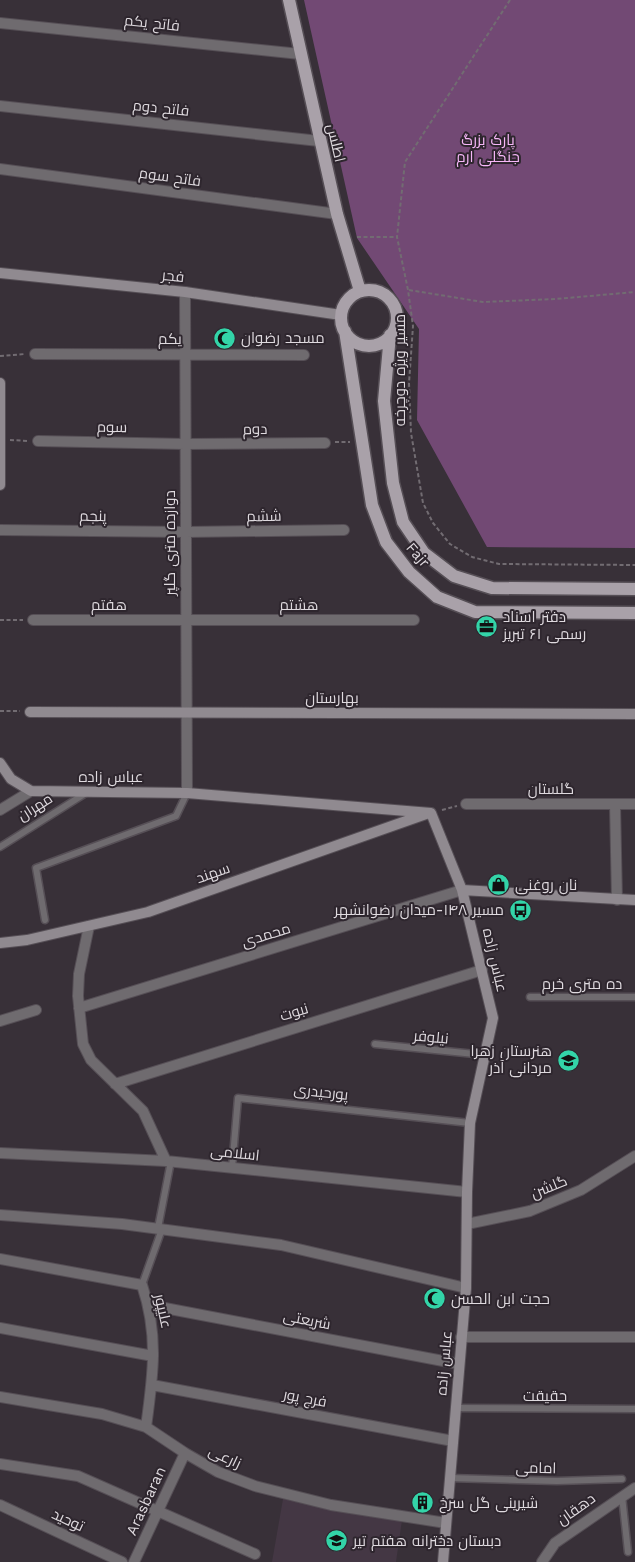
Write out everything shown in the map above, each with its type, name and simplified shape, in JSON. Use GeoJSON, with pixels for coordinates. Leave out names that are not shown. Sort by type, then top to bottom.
{"type":"FeatureCollection","features":[{"type":"Feature","properties":{"kind":"main road","name":"اطلس"},"geometry":{"type":"LineString","coordinates":[[289,0],[336,214],[360,292]]}},
{"type":"Feature","properties":{"kind":"main road","name":"فجر"},"geometry":{"type":"LineString","coordinates":[[0,273],[185,292],[341,315]]}},
{"type":"Feature","properties":{"kind":"main road"},"geometry":{"type":"LineString","coordinates":[[378,291],[386,295],[396,310],[395,328],[390,336],[375,345],[358,343],[350,338],[342,323],[341,315],[347,301],[353,295],[360,292],[378,291]]}},
{"type":"Feature","properties":{"kind":"main road","name":"Fajr"},"geometry":{"type":"LineString","coordinates":[[345,331],[372,505],[386,542],[409,572],[437,597],[475,612],[635,613]]}},
{"type":"Feature","properties":{"kind":"main road","name":"Fajr"},"geometry":{"type":"LineString","coordinates":[[390,336],[384,401],[393,483],[403,522],[424,553],[454,576],[492,588],[635,589]]}},
{"type":"Feature","properties":{"kind":"main road"},"geometry":{"type":"LineString","coordinates":[[0,382],[0,485]]}},
{"type":"Feature","properties":{"kind":"main road","name":"بهارستان"},"geometry":{"type":"LineString","coordinates":[[30,712],[635,714]]}},
{"type":"Feature","properties":{"kind":"main road"},"geometry":{"type":"LineString","coordinates":[[0,763],[11,779],[31,791]]}},
{"type":"Feature","properties":{"kind":"main road","name":"عباس زاده"},"geometry":{"type":"LineString","coordinates":[[31,791],[187,793],[431,813],[462,890],[493,1018],[470,1124],[466,1192],[466,1288],[443,1562]]}},
{"type":"Feature","properties":{"kind":"main road","name":"سهند"},"geometry":{"type":"LineString","coordinates":[[0,943],[27,940],[148,912],[431,813]]}},
{"type":"Feature","properties":{"kind":"main road"},"geometry":{"type":"LineString","coordinates":[[462,890],[635,900]]}},
{"type":"Feature","properties":{"kind":"street","name":"فاتح یکم"},"geometry":{"type":"LineString","coordinates":[[0,23],[300,54]]}},
{"type":"Feature","properties":{"kind":"street","name":"فاتح دوم"},"geometry":{"type":"LineString","coordinates":[[0,106],[319,141]]}},
{"type":"Feature","properties":{"kind":"street","name":"فاتح سوم"},"geometry":{"type":"LineString","coordinates":[[0,169],[336,214]]}},
{"type":"Feature","properties":{"kind":"street","name":"دوازده متری گلپر"},"geometry":{"type":"LineString","coordinates":[[185,292],[187,793]]}},
{"type":"Feature","properties":{"kind":"street","name":"یکم"},"geometry":{"type":"LineString","coordinates":[[35,354],[304,355]]}},
{"type":"Feature","properties":{"kind":"street","name":"سوم"},"geometry":{"type":"LineString","coordinates":[[38,441],[185,444]]}},
{"type":"Feature","properties":{"kind":"street","name":"دوم"},"geometry":{"type":"LineString","coordinates":[[185,444],[325,443]]}},
{"type":"Feature","properties":{"kind":"street","name":"پنجم"},"geometry":{"type":"LineString","coordinates":[[0,530],[185,532]]}},
{"type":"Feature","properties":{"kind":"street","name":"ششم"},"geometry":{"type":"LineString","coordinates":[[185,532],[344,530]]}},
{"type":"Feature","properties":{"kind":"street","name":"هفتم"},"geometry":{"type":"LineString","coordinates":[[33,620],[185,621]]}},
{"type":"Feature","properties":{"kind":"street","name":"هشتم"},"geometry":{"type":"LineString","coordinates":[[185,621],[414,620]]}},
{"type":"Feature","properties":{"kind":"street","name":"مهران"},"geometry":{"type":"LineString","coordinates":[[0,810],[31,791]]}},
{"type":"Feature","properties":{"kind":"street","name":"گلستان"},"geometry":{"type":"LineString","coordinates":[[466,804],[635,804]]}},
{"type":"Feature","properties":{"kind":"street"},"geometry":{"type":"LineString","coordinates":[[616,804],[617,900]]}},
{"type":"Feature","properties":{"kind":"street","name":"محمدی"},"geometry":{"type":"LineString","coordinates":[[79,1008],[462,890]]}},
{"type":"Feature","properties":{"kind":"street"},"geometry":{"type":"LineString","coordinates":[[89,926],[79,974],[79,1008],[83,1044],[91,1060],[143,1112],[169,1161]]}},
{"type":"Feature","properties":{"kind":"street","name":"نبوت"},"geometry":{"type":"LineString","coordinates":[[115,1084],[482,970]]}},
{"type":"Feature","properties":{"kind":"street"},"geometry":{"type":"LineString","coordinates":[[0,1021],[36,1010]]}},
{"type":"Feature","properties":{"kind":"street","name":"اسلامی"},"geometry":{"type":"LineString","coordinates":[[0,1153],[169,1161],[466,1192]]}},
{"type":"Feature","properties":{"kind":"street","name":"گلشن"},"geometry":{"type":"LineString","coordinates":[[467,1224],[530,1211],[581,1190],[635,1156]]}},
{"type":"Feature","properties":{"kind":"street"},"geometry":{"type":"LineString","coordinates":[[0,1215],[122,1224],[281,1245],[466,1288]]}},
{"type":"Feature","properties":{"kind":"street","name":"علیپور"},"geometry":{"type":"LineString","coordinates":[[0,1259],[142,1285],[148,1305],[153,1337],[152,1385],[146,1427]]}},
{"type":"Feature","properties":{"kind":"street","name":"شریعتی"},"geometry":{"type":"LineString","coordinates":[[148,1305],[459,1364]]}},
{"type":"Feature","properties":{"kind":"street"},"geometry":{"type":"LineString","coordinates":[[0,1328],[153,1356]]}},
{"type":"Feature","properties":{"kind":"street"},"geometry":{"type":"LineString","coordinates":[[462,1337],[635,1337]]}},
{"type":"Feature","properties":{"kind":"street","name":"فرج پور"},"geometry":{"type":"LineString","coordinates":[[152,1385],[453,1441]]}},
{"type":"Feature","properties":{"kind":"street","name":"زارعی"},"geometry":{"type":"LineString","coordinates":[[0,1397],[102,1414],[146,1427],[185,1454],[218,1472],[255,1486],[331,1505],[446,1523]]}},
{"type":"Feature","properties":{"kind":"street","name":"Arasbaran"},"geometry":{"type":"LineString","coordinates":[[134,1562],[185,1454]]}},
{"type":"Feature","properties":{"kind":"street"},"geometry":{"type":"LineString","coordinates":[[0,1464],[78,1476],[255,1554]]}},
{"type":"Feature","properties":{"kind":"street","name":"دهقان"},"geometry":{"type":"LineString","coordinates":[[542,1562],[555,1543],[635,1488]]}},
{"type":"Feature","properties":{"kind":"street","name":"توحید"},"geometry":{"type":"LineString","coordinates":[[0,1505],[122,1562]]}},
{"type":"Feature","properties":{"kind":"lane","name":"مهران"},"geometry":{"type":"LineString","coordinates":[[0,847],[87,792]]}},
{"type":"Feature","properties":{"kind":"lane"},"geometry":{"type":"LineString","coordinates":[[45,920],[36,868],[176,816],[187,793]]}},
{"type":"Feature","properties":{"kind":"lane","name":"ده متری خرم"},"geometry":{"type":"LineString","coordinates":[[530,997],[635,997]]}},
{"type":"Feature","properties":{"kind":"lane","name":"نیلوفر"},"geometry":{"type":"LineString","coordinates":[[375,1044],[485,1054]]}},
{"type":"Feature","properties":{"kind":"lane","name":"پورحیدری"},"geometry":{"type":"LineString","coordinates":[[232,1168],[238,1098],[470,1124]]}},
{"type":"Feature","properties":{"kind":"lane"},"geometry":{"type":"LineString","coordinates":[[142,1285],[160,1229],[169,1161]]}},
{"type":"Feature","properties":{"kind":"lane","name":"حقیقت"},"geometry":{"type":"LineString","coordinates":[[455,1408],[635,1409]]}},
{"type":"Feature","properties":{"kind":"lane","name":"امامی"},"geometry":{"type":"LineString","coordinates":[[450,1478],[557,1481],[622,1479]]}},
{"type":"Feature","properties":{"kind":"lane"},"geometry":{"type":"LineString","coordinates":[[622,1496],[628,1552]]}},
{"type":"Feature","properties":{"kind":"path","name":"مسیر ویژه دوچرخه"},"geometry":{"type":"LineString","coordinates":[[510,0],[405,162],[397,237],[413,326],[409,383],[412,433],[423,503],[433,523],[450,544],[472,558],[499,564],[635,565]]}},
{"type":"Feature","properties":{"kind":"path"},"geometry":{"type":"LineString","coordinates":[[343,237],[397,237]]}},
{"type":"Feature","properties":{"kind":"path"},"geometry":{"type":"LineString","coordinates":[[408,290],[483,302],[556,299],[635,292]]}},
{"type":"Feature","properties":{"kind":"path"},"geometry":{"type":"LineString","coordinates":[[0,356],[35,354]]}},
{"type":"Feature","properties":{"kind":"path"},"geometry":{"type":"LineString","coordinates":[[1,440],[38,441]]}},
{"type":"Feature","properties":{"kind":"path"},"geometry":{"type":"LineString","coordinates":[[325,443],[361,442]]}},
{"type":"Feature","properties":{"kind":"path"},"geometry":{"type":"LineString","coordinates":[[0,620],[33,620]]}},
{"type":"Feature","properties":{"kind":"path"},"geometry":{"type":"LineString","coordinates":[[0,711],[30,712]]}},
{"type":"Feature","properties":{"kind":"path"},"geometry":{"type":"LineString","coordinates":[[431,813],[466,804]]}},
{"type":"Feature","properties":{"kind":"shaded area","name":"دبستان دخترانه هفتم تیر"},"geometry":{"type":"Polygon","coordinates":[[[283,1499],[331,1510],[402,1520],[396,1562],[272,1562],[283,1499]]]}},
{"type":"Feature","properties":{"kind":"green space","name":"پارک بزرگ جنگلی ارم"},"geometry":{"type":"Polygon","coordinates":[[[304,0],[635,0],[635,548],[487,547],[417,420],[419,329],[357,238],[304,0]]]}},
{"type":"Feature","properties":{"kind":"place","name":"مسجد رضوان"},"geometry":{"type":"Point","coordinates":[225,338]}},
{"type":"Feature","properties":{"kind":"place","name":"دفتر اسناد رسمی ۶۱ تبریز"},"geometry":{"type":"Point","coordinates":[487,626]}},
{"type":"Feature","properties":{"kind":"place","name":"نان روغنی"},"geometry":{"type":"Point","coordinates":[499,885]}},
{"type":"Feature","properties":{"kind":"place","name":"مسیر ۱۴۸-میدان رضوانشهر"},"geometry":{"type":"Point","coordinates":[520,910]}},
{"type":"Feature","properties":{"kind":"place","name":"هنرستان زهرا مردانی آذر"},"geometry":{"type":"Point","coordinates":[568,1060]}},
{"type":"Feature","properties":{"kind":"place","name":"حجت ابن الحسن"},"geometry":{"type":"Point","coordinates":[435,1299]}},
{"type":"Feature","properties":{"kind":"place","name":"شیرینی گل سرخ"},"geometry":{"type":"Point","coordinates":[423,1503]}},
{"type":"Feature","properties":{"kind":"place","name":"دبستان دخترانه هفتم تیر"},"geometry":{"type":"Point","coordinates":[337,1541]}}]}
